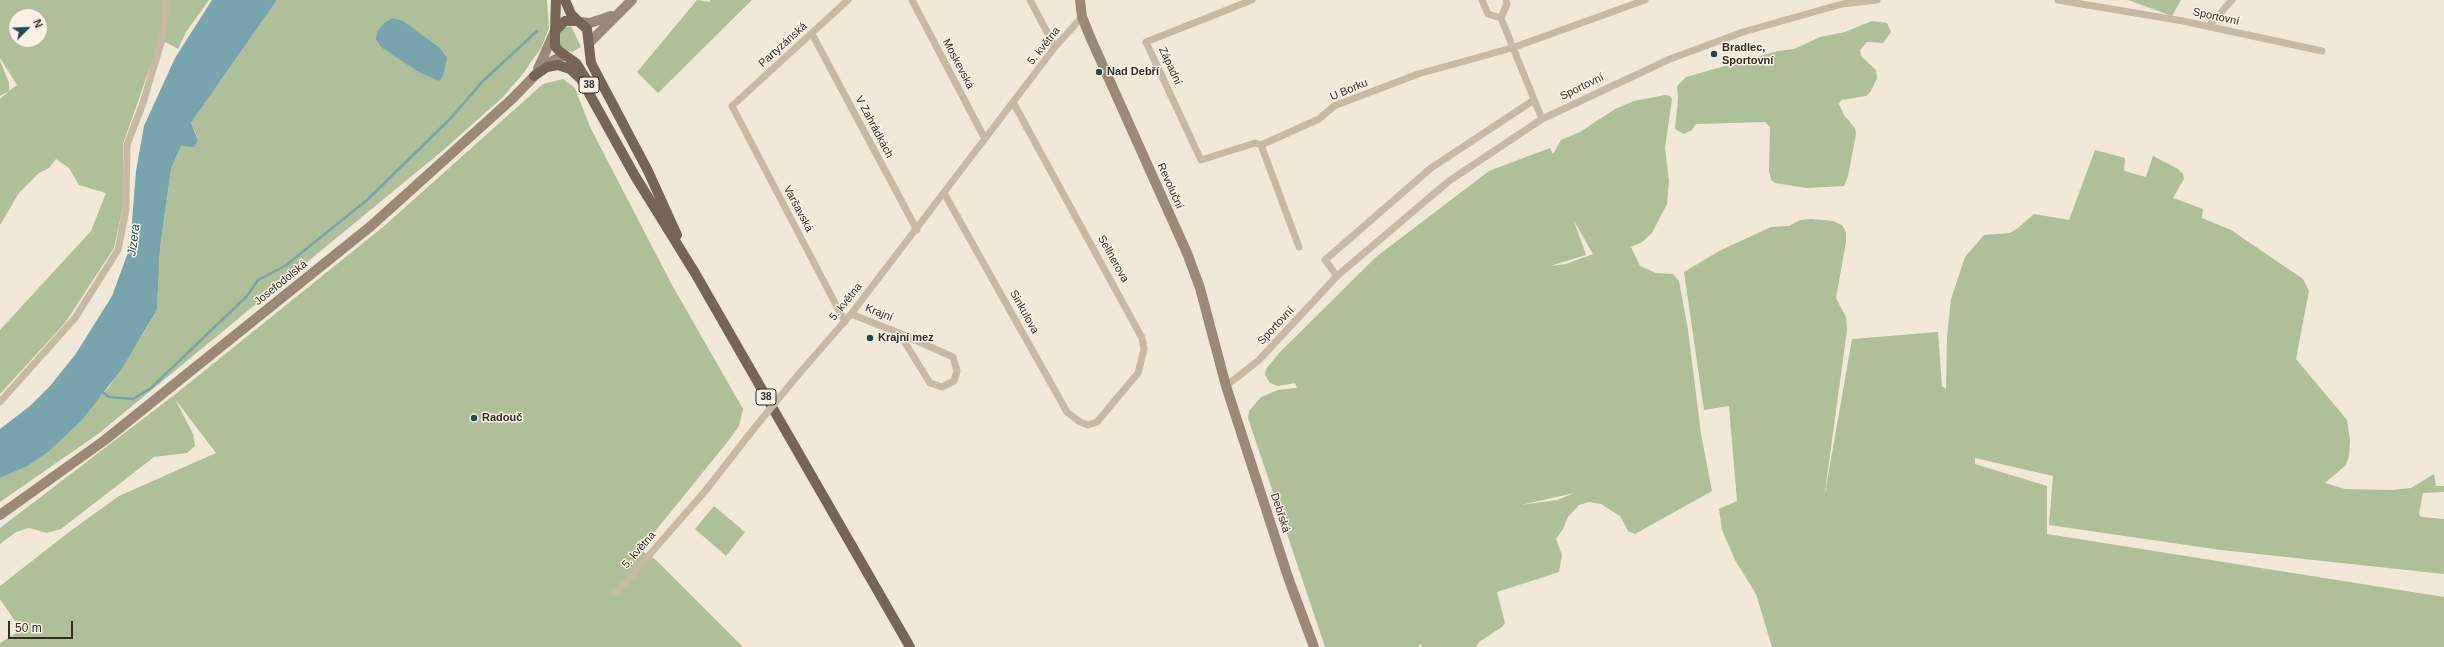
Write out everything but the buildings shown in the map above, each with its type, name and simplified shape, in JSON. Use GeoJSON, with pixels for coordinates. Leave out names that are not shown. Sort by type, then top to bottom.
{"type":"FeatureCollection","features":[{"type":"Feature","properties":{"kind":"main road","name":"38"},"geometry":{"type":"LineString","coordinates":[[556,0],[554,32],[555,46],[564,55],[574,60],[581,69],[605,122],[646,194],[695,273],[910,647]]}},
{"type":"Feature","properties":{"kind":"main road","name":"38"},"geometry":{"type":"LineString","coordinates":[[566,0],[571,14],[588,31],[590,57],[599,79],[648,171],[695,273]]}},
{"type":"Feature","properties":{"kind":"main road"},"geometry":{"type":"LineString","coordinates":[[564,55],[580,54],[632,0]]}},
{"type":"Feature","properties":{"kind":"main road","name":"Revoluční"},"geometry":{"type":"LineString","coordinates":[[1080,0],[1082,17],[1187,253],[1206,309],[1226,386]]}},
{"type":"Feature","properties":{"kind":"main road"},"geometry":{"type":"LineString","coordinates":[[534,76],[554,32],[562,22],[570,20],[590,23],[618,13]]}},
{"type":"Feature","properties":{"kind":"main road","name":"Josefodolská"},"geometry":{"type":"LineString","coordinates":[[0,516],[105,440],[371,226],[512,99],[553,59],[564,55]]}},
{"type":"Feature","properties":{"kind":"main road"},"geometry":{"type":"LineString","coordinates":[[534,76],[550,66],[558,65],[570,69],[581,79],[605,122]]}},
{"type":"Feature","properties":{"kind":"main road","name":"Debřská"},"geometry":{"type":"LineString","coordinates":[[1226,386],[1289,580],[1314,647]]}},
{"type":"Feature","properties":{"kind":"street"},"geometry":{"type":"LineString","coordinates":[[0,402],[75,318],[118,250],[126,209],[127,145],[143,103],[163,36],[167,0]]}},
{"type":"Feature","properties":{"kind":"street","name":"Partyzánská"},"geometry":{"type":"LineString","coordinates":[[732,106],[848,0]]}},
{"type":"Feature","properties":{"kind":"street","name":"Moskevská"},"geometry":{"type":"LineString","coordinates":[[912,0],[985,138]]}},
{"type":"Feature","properties":{"kind":"street"},"geometry":{"type":"LineString","coordinates":[[1030,0],[1056,47]]}},
{"type":"Feature","properties":{"kind":"street","name":"Západní"},"geometry":{"type":"LineString","coordinates":[[1201,160],[1146,42],[1252,0]]}},
{"type":"Feature","properties":{"kind":"street"},"geometry":{"type":"LineString","coordinates":[[1482,0],[1488,14],[1501,18]]}},
{"type":"Feature","properties":{"kind":"street"},"geometry":{"type":"LineString","coordinates":[[1506,0],[1507,4],[1501,18],[1542,119]]}},
{"type":"Feature","properties":{"kind":"street","name":"U Borku"},"geometry":{"type":"LineString","coordinates":[[1201,160],[1256,143],[1261,145],[1319,119],[1334,106],[1418,74],[1512,48],[1645,0]]}},
{"type":"Feature","properties":{"kind":"street","name":"Sportovní"},"geometry":{"type":"LineString","coordinates":[[1226,386],[1259,360],[1337,276],[1449,181],[1542,119],[1670,58],[1773,22],[1842,2],[1877,0]]}},
{"type":"Feature","properties":{"kind":"street","name":"Sportovní"},"geometry":{"type":"LineString","coordinates":[[2058,0],[2209,26],[2322,51]]}},
{"type":"Feature","properties":{"kind":"street"},"geometry":{"type":"LineString","coordinates":[[2209,26],[2232,0]]}},
{"type":"Feature","properties":{"kind":"street","name":"5. května"},"geometry":{"type":"LineString","coordinates":[[617,592],[706,490],[752,430],[852,314],[917,230],[985,138],[1014,104],[1056,47],[1082,17]]}},
{"type":"Feature","properties":{"kind":"street","name":"V Zahrádkách"},"geometry":{"type":"LineString","coordinates":[[812,34],[917,230]]}},
{"type":"Feature","properties":{"kind":"street"},"geometry":{"type":"LineString","coordinates":[[1337,276],[1325,260],[1431,168],[1534,100]]}},
{"type":"Feature","properties":{"kind":"street","name":"Sellnerova"},"geometry":{"type":"LineString","coordinates":[[1014,104],[1138,326],[1142,338],[1144,349],[1138,373],[1097,422]]}},
{"type":"Feature","properties":{"kind":"street","name":"Varšavská"},"geometry":{"type":"LineString","coordinates":[[732,106],[845,322]]}},
{"type":"Feature","properties":{"kind":"street"},"geometry":{"type":"LineString","coordinates":[[1261,145],[1299,247]]}},
{"type":"Feature","properties":{"kind":"street","name":"Sinkulova"},"geometry":{"type":"LineString","coordinates":[[944,193],[1068,412],[1084,424],[1088,425],[1097,422]]}},
{"type":"Feature","properties":{"kind":"street","name":"Krajní"},"geometry":{"type":"LineString","coordinates":[[852,314],[899,333],[953,357],[957,370],[954,381],[942,387],[930,383],[899,333]]}},
{"type":"Feature","properties":{"kind":"green space"},"geometry":{"type":"Polygon","coordinates":[[[0,0],[209,0],[186,32],[178,49],[160,39],[123,144],[123,206],[114,248],[65,323],[0,394],[0,330],[91,231],[106,193],[79,185],[69,168],[56,159],[49,168],[39,173],[19,193],[0,225],[0,99],[17,85],[0,58],[0,0]]]}},
{"type":"Feature","properties":{"kind":"green space"},"geometry":{"type":"Polygon","coordinates":[[[277,0],[547,0],[549,28],[541,48],[522,75],[502,98],[441,152],[98,434],[0,502],[0,478],[26,467],[47,453],[109,387],[157,310],[160,249],[171,169],[181,146],[198,139],[191,123],[277,0]]]}},
{"type":"Feature","properties":{"kind":"green space"},"geometry":{"type":"Polygon","coordinates":[[[697,0],[709,2],[711,0],[752,0],[658,93],[637,72],[697,0]]]}},
{"type":"Feature","properties":{"kind":"green space"},"geometry":{"type":"Polygon","coordinates":[[[2128,0],[2181,0],[2172,16],[2128,0]]]}},
{"type":"Feature","properties":{"kind":"green space"},"geometry":{"type":"Polygon","coordinates":[[[1872,21],[1887,23],[1891,32],[1883,43],[1867,42],[1860,50],[1861,56],[1876,70],[1877,78],[1871,91],[1866,96],[1841,100],[1839,104],[1844,115],[1855,128],[1856,134],[1848,176],[1844,186],[1807,188],[1775,183],[1771,180],[1769,171],[1770,127],[1765,122],[1696,124],[1692,130],[1684,134],[1675,129],[1678,99],[1677,86],[1686,77],[1778,51],[1794,49],[1820,37],[1845,32],[1872,21]]]}},
{"type":"Feature","properties":{"kind":"green space"},"geometry":{"type":"Polygon","coordinates":[[[571,26],[581,47],[572,52],[565,50],[560,45],[559,34],[564,28],[571,26]]]}},
{"type":"Feature","properties":{"kind":"green space"},"geometry":{"type":"Polygon","coordinates":[[[0,60],[9,83],[9,91],[0,96],[0,60]]]}},
{"type":"Feature","properties":{"kind":"green space"},"geometry":{"type":"Polygon","coordinates":[[[563,79],[575,88],[590,127],[672,285],[743,409],[739,426],[729,440],[640,550],[655,559],[743,647],[0,647],[0,643],[21,630],[0,599],[0,586],[69,532],[119,496],[216,453],[175,399],[193,434],[195,446],[187,453],[154,457],[61,529],[47,533],[29,528],[16,532],[0,544],[0,528],[173,396],[383,227],[543,84],[563,79]]]}},
{"type":"Feature","properties":{"kind":"green space"},"geometry":{"type":"Polygon","coordinates":[[[1665,95],[1670,96],[1672,99],[1665,148],[1669,181],[1667,204],[1652,233],[1642,242],[1631,247],[1640,266],[1656,273],[1673,274],[1679,281],[1688,330],[1701,434],[1712,491],[1635,534],[1628,531],[1620,516],[1601,504],[1589,502],[1579,505],[1568,517],[1563,529],[1556,539],[1562,555],[1559,572],[1497,592],[1505,623],[1502,627],[1479,642],[1476,647],[1422,647],[1420,643],[1419,647],[1325,647],[1248,418],[1249,411],[1261,397],[1278,390],[1297,388],[1295,383],[1278,386],[1270,383],[1265,375],[1266,369],[1279,353],[1376,257],[1489,171],[1550,148],[1553,154],[1561,140],[1580,132],[1615,109],[1634,101],[1665,95]],[[1574,221],[1586,255],[1550,266],[1566,264],[1593,254],[1574,221]],[[1574,493],[1521,505],[1557,500],[1574,493]]]}},
{"type":"Feature","properties":{"kind":"green space"},"geometry":{"type":"Polygon","coordinates":[[[2095,150],[2125,158],[2124,171],[2146,177],[2153,156],[2178,169],[2183,174],[2184,179],[2173,198],[2203,209],[2202,218],[2231,230],[2303,279],[2309,291],[2296,359],[2347,420],[2350,440],[2349,456],[2346,465],[2325,483],[2345,489],[2391,490],[2411,488],[2434,474],[2436,486],[2444,486],[2444,492],[2423,493],[2419,514],[2421,517],[2444,519],[2444,574],[2221,550],[2049,525],[2053,476],[1975,458],[1975,464],[2047,486],[2047,534],[2444,597],[2444,647],[1772,647],[1756,594],[1735,560],[1722,530],[1719,509],[1737,501],[1729,406],[1704,410],[1684,272],[1719,251],[1771,227],[1789,226],[1800,220],[1811,219],[1833,221],[1842,225],[1846,232],[1846,242],[1836,298],[1846,317],[1847,330],[1824,499],[1852,339],[1938,332],[1942,386],[1946,389],[1947,337],[1951,299],[1965,257],[1984,235],[2010,233],[2034,214],[2069,220],[2095,150]]]}},
{"type":"Feature","properties":{"kind":"green space"},"geometry":{"type":"Polygon","coordinates":[[[714,506],[745,532],[726,556],[695,529],[714,506]]]}},
{"type":"Feature","properties":{"kind":"water","name":"Jizera"},"geometry":{"type":"Polygon","coordinates":[[[212,0],[277,0],[191,123],[198,140],[194,147],[181,146],[171,169],[160,249],[157,310],[121,370],[82,420],[47,453],[26,467],[0,478],[0,429],[30,406],[50,386],[75,355],[112,296],[130,247],[136,171],[144,126],[175,58],[212,0]]]}},
{"type":"Feature","properties":{"kind":"water"},"geometry":{"type":"Polygon","coordinates":[[[393,18],[403,21],[440,48],[447,58],[443,76],[439,81],[417,71],[381,47],[376,39],[377,32],[384,23],[393,18]]]}},
{"type":"Feature","properties":{"kind":"waterway"},"geometry":{"type":"LineString","coordinates":[[101,391],[109,397],[133,399],[151,388],[247,296],[258,280],[285,266],[367,200],[450,119],[482,82],[537,31]]}},
{"type":"Feature","properties":{"kind":"place","name":"Bradlec, Sportovní"},"geometry":{"type":"Point","coordinates":[1714,54]}},
{"type":"Feature","properties":{"kind":"place","name":"Nad Debří"},"geometry":{"type":"Point","coordinates":[1099,72]}},
{"type":"Feature","properties":{"kind":"place","name":"Krajní mez"},"geometry":{"type":"Point","coordinates":[870,338]}},
{"type":"Feature","properties":{"kind":"place","name":"Radouč"},"geometry":{"type":"Point","coordinates":[474,418]}}]}
